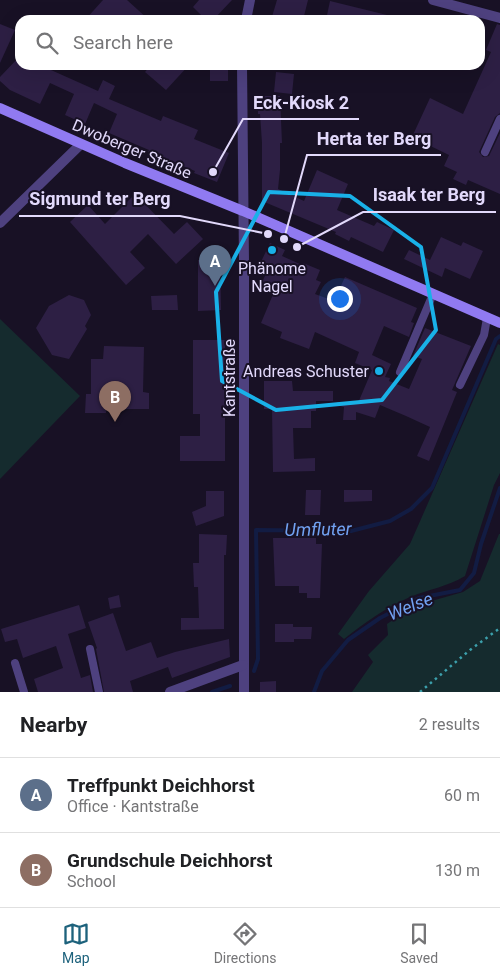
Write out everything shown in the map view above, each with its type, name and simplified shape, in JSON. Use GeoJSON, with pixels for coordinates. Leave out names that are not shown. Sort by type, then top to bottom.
{"type":"FeatureCollection","features":[{"type":"Feature","properties":{"kind":"street"},"geometry":{"type":"LineString","coordinates":[[247,15],[250,0]]}},
{"type":"Feature","properties":{"kind":"street"},"geometry":{"type":"LineString","coordinates":[[432,0],[500,18]]}},
{"type":"Feature","properties":{"kind":"street","name":"Kantstraße"},"geometry":{"type":"LineString","coordinates":[[242,70],[244,692]]}},
{"type":"Feature","properties":{"kind":"street","name":"Dwoberger Straße"},"geometry":{"type":"LineString","coordinates":[[0,108],[500,323]]}},
{"type":"Feature","properties":{"kind":"street"},"geometry":{"type":"LineString","coordinates":[[0,223],[81,144]]}},
{"type":"Feature","properties":{"kind":"street"},"geometry":{"type":"LineString","coordinates":[[170,692],[244,665]]}},
{"type":"Feature","properties":{"kind":"lane"},"geometry":{"type":"LineString","coordinates":[[485,152],[500,118]]}},
{"type":"Feature","properties":{"kind":"lane"},"geometry":{"type":"LineString","coordinates":[[400,372],[433,294]]}},
{"type":"Feature","properties":{"kind":"lane"},"geometry":{"type":"LineString","coordinates":[[460,385],[484,335],[487,318]]}},
{"type":"Feature","properties":{"kind":"lane"},"geometry":{"type":"LineString","coordinates":[[90,649],[99,692]]}},
{"type":"Feature","properties":{"kind":"lane"},"geometry":{"type":"LineString","coordinates":[[15,664],[24,692]]}},
{"type":"Feature","properties":{"kind":"path"},"geometry":{"type":"LineString","coordinates":[[420,692],[470,650],[500,628]]}},
{"type":"Feature","properties":{"kind":"highlighted area"},"geometry":{"type":"Polygon","coordinates":[[[269,192],[350,196],[421,247],[436,330],[382,400],[276,410],[222,381],[216,292],[269,192]]]}},
{"type":"Feature","properties":{"kind":"green space"},"geometry":{"type":"Polygon","coordinates":[[[0,319],[80,396],[0,479],[0,319]]]}},
{"type":"Feature","properties":{"kind":"green space"},"geometry":{"type":"Polygon","coordinates":[[[498,344],[500,345],[500,473],[494,485],[465,576],[401,602],[376,616],[344,639],[338,634],[369,591],[410,544],[498,344]]]}},
{"type":"Feature","properties":{"kind":"green space"},"geometry":{"type":"Polygon","coordinates":[[[499,534],[500,692],[352,692],[373,662],[368,655],[388,635],[387,624],[414,606],[463,592],[480,581],[499,534]]]}},
{"type":"Feature","properties":{"kind":"building"},"geometry":{"type":"Polygon","coordinates":[[[103,0],[127,0],[144,15],[90,15],[103,0]]]}},
{"type":"Feature","properties":{"kind":"building"},"geometry":{"type":"Polygon","coordinates":[[[199,0],[232,0],[218,15],[201,15],[193,7],[199,0]]]}},
{"type":"Feature","properties":{"kind":"building"},"geometry":{"type":"Polygon","coordinates":[[[277,0],[308,0],[304,15],[272,15],[277,0]]]}},
{"type":"Feature","properties":{"kind":"building"},"geometry":{"type":"Polygon","coordinates":[[[330,1],[387,15],[327,15],[330,1]]]}},
{"type":"Feature","properties":{"kind":"building"},"geometry":{"type":"Polygon","coordinates":[[[0,24],[15,30],[0,63],[0,24]]]}},
{"type":"Feature","properties":{"kind":"building"},"geometry":{"type":"Polygon","coordinates":[[[497,24],[500,25],[500,113],[495,117],[479,152],[483,157],[489,156],[500,133],[500,194],[468,180],[466,185],[453,179],[457,172],[444,166],[449,155],[412,137],[430,98],[463,114],[483,70],[485,70],[491,52],[486,50],[497,24]]]}},
{"type":"Feature","properties":{"kind":"building"},"geometry":{"type":"Polygon","coordinates":[[[15,61],[15,70],[51,70],[98,91],[103,80],[115,86],[109,99],[161,121],[163,116],[198,130],[194,139],[229,153],[217,182],[109,133],[117,114],[94,103],[85,124],[65,115],[74,94],[50,83],[40,104],[10,90],[0,81],[0,77],[15,61]]]}},
{"type":"Feature","properties":{"kind":"building"},"geometry":{"type":"Polygon","coordinates":[[[147,70],[184,70],[166,90],[145,72],[147,70]]]}},
{"type":"Feature","properties":{"kind":"building"},"geometry":{"type":"Polygon","coordinates":[[[210,70],[228,70],[228,81],[210,81],[210,70]]]}},
{"type":"Feature","properties":{"kind":"building"},"geometry":{"type":"Polygon","coordinates":[[[276,72],[294,74],[292,94],[274,92],[276,72]]]}},
{"type":"Feature","properties":{"kind":"building"},"geometry":{"type":"Polygon","coordinates":[[[258,96],[280,96],[282,143],[280,143],[278,189],[304,201],[317,170],[348,184],[337,210],[374,226],[377,222],[394,230],[383,252],[351,237],[349,241],[335,234],[336,232],[262,201],[262,143],[260,114],[258,114],[258,96]]]}},
{"type":"Feature","properties":{"kind":"building"},"geometry":{"type":"Polygon","coordinates":[[[135,194],[174,234],[187,222],[203,239],[176,264],[148,234],[130,252],[145,268],[126,285],[70,222],[88,205],[105,224],[135,194]]]}},
{"type":"Feature","properties":{"kind":"building"},"geometry":{"type":"Polygon","coordinates":[[[441,237],[461,246],[463,242],[483,251],[470,279],[445,268],[442,277],[404,259],[409,250],[430,260],[441,237]]]}},
{"type":"Feature","properties":{"kind":"building"},"geometry":{"type":"Polygon","coordinates":[[[270,243],[285,250],[282,256],[302,265],[303,263],[320,270],[316,280],[321,282],[315,294],[334,301],[345,277],[417,308],[411,322],[414,323],[409,337],[384,326],[372,355],[391,364],[385,377],[390,378],[389,381],[409,389],[422,359],[413,356],[425,328],[471,346],[452,390],[457,392],[429,461],[417,456],[430,427],[380,405],[375,418],[356,412],[356,420],[343,420],[344,407],[336,405],[337,402],[358,403],[372,370],[355,363],[359,352],[315,332],[309,349],[280,338],[282,332],[261,323],[274,292],[260,286],[267,272],[258,268],[270,243]]]}},
{"type":"Feature","properties":{"kind":"building"},"geometry":{"type":"Polygon","coordinates":[[[198,260],[220,260],[221,310],[198,311],[198,260]]]}},
{"type":"Feature","properties":{"kind":"building"},"geometry":{"type":"Polygon","coordinates":[[[69,295],[84,300],[91,315],[85,326],[87,329],[69,359],[52,355],[36,328],[49,306],[69,295]]]}},
{"type":"Feature","properties":{"kind":"building"},"geometry":{"type":"Polygon","coordinates":[[[177,295],[178,310],[152,310],[151,296],[177,295]]]}},
{"type":"Feature","properties":{"kind":"building"},"geometry":{"type":"Polygon","coordinates":[[[193,340],[225,340],[225,461],[180,461],[180,436],[200,436],[200,414],[193,414],[193,340]]]}},
{"type":"Feature","properties":{"kind":"building"},"geometry":{"type":"Polygon","coordinates":[[[104,346],[144,347],[143,392],[149,393],[149,409],[106,409],[106,413],[85,413],[86,394],[91,394],[91,359],[103,359],[104,346]]]}},
{"type":"Feature","properties":{"kind":"building"},"geometry":{"type":"Polygon","coordinates":[[[264,381],[292,381],[293,391],[333,391],[333,401],[316,401],[316,411],[311,411],[311,428],[293,428],[294,459],[315,458],[315,471],[273,472],[272,409],[264,409],[264,381]]]}},
{"type":"Feature","properties":{"kind":"building"},"geometry":{"type":"Polygon","coordinates":[[[306,490],[321,490],[320,515],[305,515],[306,490]]]}},
{"type":"Feature","properties":{"kind":"building"},"geometry":{"type":"Polygon","coordinates":[[[344,490],[372,490],[372,501],[344,502],[344,490]]]}},
{"type":"Feature","properties":{"kind":"building"},"geometry":{"type":"Polygon","coordinates":[[[206,491],[224,491],[224,516],[196,526],[192,512],[206,506],[206,491]]]}},
{"type":"Feature","properties":{"kind":"building"},"geometry":{"type":"Polygon","coordinates":[[[199,534],[227,535],[226,555],[224,555],[224,629],[181,630],[181,618],[199,618],[198,587],[194,587],[193,563],[199,563],[199,534]]]}},
{"type":"Feature","properties":{"kind":"building"},"geometry":{"type":"Polygon","coordinates":[[[273,538],[316,538],[316,544],[322,544],[320,598],[307,598],[307,593],[299,593],[299,586],[275,586],[273,538]]]}},
{"type":"Feature","properties":{"kind":"building"},"geometry":{"type":"Polygon","coordinates":[[[119,595],[121,607],[110,609],[108,598],[119,595]]]}},
{"type":"Feature","properties":{"kind":"building"},"geometry":{"type":"Polygon","coordinates":[[[79,605],[86,628],[68,634],[81,678],[90,675],[93,692],[38,692],[34,679],[63,668],[56,646],[23,658],[17,639],[5,642],[1,629],[79,605]]]}},
{"type":"Feature","properties":{"kind":"building"},"geometry":{"type":"Polygon","coordinates":[[[113,613],[126,651],[151,642],[157,658],[229,639],[230,657],[172,678],[168,667],[130,681],[133,692],[104,692],[97,648],[88,622],[113,613]]]}},
{"type":"Feature","properties":{"kind":"building"},"geometry":{"type":"Polygon","coordinates":[[[275,624],[293,624],[293,627],[312,627],[311,639],[294,639],[294,642],[275,642],[275,624]]]}},
{"type":"Feature","properties":{"kind":"building"},"geometry":{"type":"Polygon","coordinates":[[[276,681],[276,692],[260,692],[260,682],[276,681]]]}},
{"type":"Feature","properties":{"kind":"waterway","name":"Umfluter"},"geometry":{"type":"LineString","coordinates":[[254,671],[258,659],[256,530],[351,531],[390,521],[411,509],[432,488],[496,339],[500,336]]}},
{"type":"Feature","properties":{"kind":"waterway","name":"Welse"},"geometry":{"type":"LineString","coordinates":[[314,692],[322,671],[348,640],[380,618],[419,598],[460,590],[474,573],[481,544],[500,488]]}},
{"type":"Feature","properties":{"kind":"waterway","name":"Umfluter"},"geometry":{"type":"LineString","coordinates":[[212,692],[230,686]]}},
{"type":"Feature","properties":{"kind":"place","name":"Eck-Kiosk 2"},"geometry":{"type":"Point","coordinates":[213,172]}},
{"type":"Feature","properties":{"kind":"place","name":"Sigmund ter Berg"},"geometry":{"type":"Point","coordinates":[268,234]}},
{"type":"Feature","properties":{"kind":"place","name":"Herta ter Berg"},"geometry":{"type":"Point","coordinates":[284,239]}},
{"type":"Feature","properties":{"kind":"place","name":"Isaak ter Berg"},"geometry":{"type":"Point","coordinates":[297,247]}},
{"type":"Feature","properties":{"kind":"place","name":"Phänome Nagel"},"geometry":{"type":"Point","coordinates":[272,250]}},
{"type":"Feature","properties":{"kind":"place","name":"Treffpunkt Deichhorst"},"geometry":{"type":"Point","coordinates":[215,286]}},
{"type":"Feature","properties":{"kind":"place","name":"Andreas Schuster"},"geometry":{"type":"Point","coordinates":[379,371]}},
{"type":"Feature","properties":{"kind":"place","name":"Grundschule Deichhorst"},"geometry":{"type":"Point","coordinates":[115,422]}}]}
